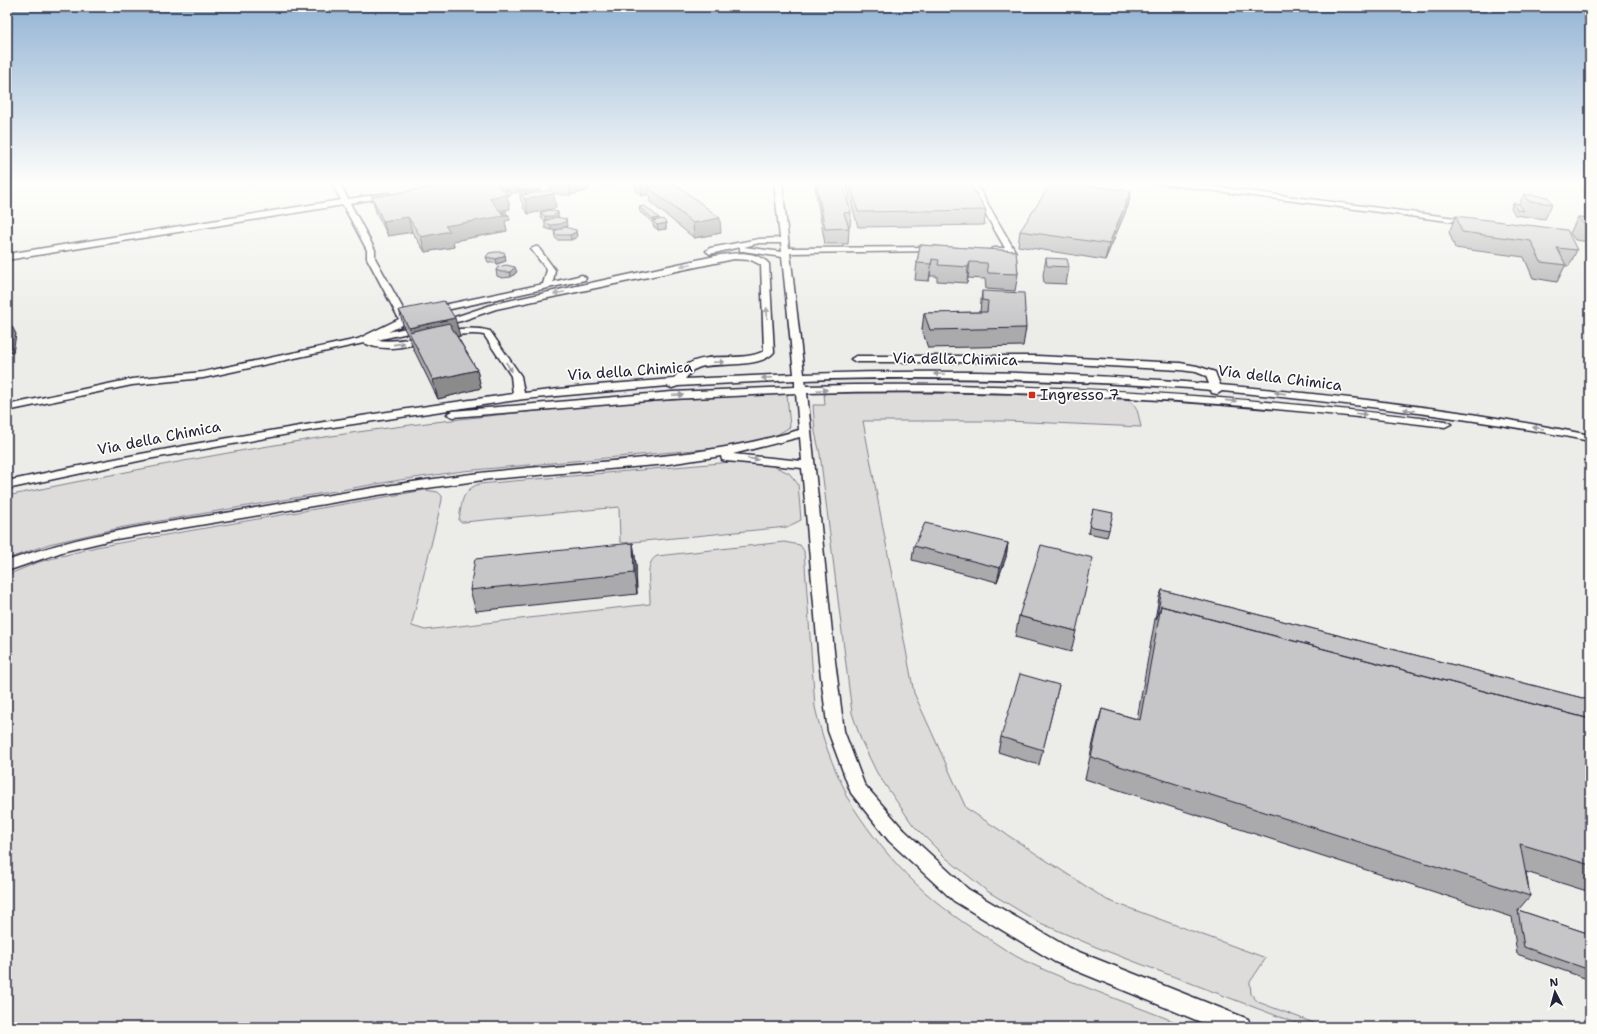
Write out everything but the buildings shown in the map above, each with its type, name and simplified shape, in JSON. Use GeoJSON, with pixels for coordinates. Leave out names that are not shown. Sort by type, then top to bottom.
{"type":"FeatureCollection","features":[{"type":"Feature","properties":{"kind":"lane"},"geometry":{"type":"LineString","coordinates":[[7,257],[172,230]]}},
{"type":"Feature","properties":{"kind":"lane"},"geometry":{"type":"LineString","coordinates":[[361,230],[371,250],[371,258],[404,319]]}},
{"type":"Feature","properties":{"kind":"lane"},"geometry":{"type":"LineString","coordinates":[[783,230],[805,432],[827,661],[836,731],[858,788],[896,835],[961,895],[1062,955],[1240,1027]]}},
{"type":"Feature","properties":{"kind":"lane"},"geometry":{"type":"LineString","coordinates":[[987,249],[1011,251],[999,230]]}},
{"type":"Feature","properties":{"kind":"lane"},"geometry":{"type":"LineString","coordinates":[[361,341],[404,319],[429,310],[759,241],[784,240]]}},
{"type":"Feature","properties":{"kind":"lane"},"geometry":{"type":"LineString","coordinates":[[717,250],[748,249],[786,253],[947,248]]}},
{"type":"Feature","properties":{"kind":"lane"},"geometry":{"type":"LineString","coordinates":[[535,250],[551,270],[547,286]]}},
{"type":"Feature","properties":{"kind":"lane"},"geometry":{"type":"LineString","coordinates":[[7,408],[132,382],[203,375],[458,319],[494,307],[715,259],[740,256],[761,261],[765,264],[769,352],[756,359],[746,361],[698,363],[688,367],[680,380],[666,388],[511,404],[426,416]]}},
{"type":"Feature","properties":{"kind":"lane"},"geometry":{"type":"LineString","coordinates":[[361,341],[394,344],[464,330],[488,333],[516,376],[520,396]]}},
{"type":"Feature","properties":{"kind":"lane"},"geometry":{"type":"LineString","coordinates":[[856,359],[1005,358],[1132,364],[1206,371],[1211,374],[1217,391],[1211,392],[978,381],[911,388]]}},
{"type":"Feature","properties":{"kind":"lane","name":"Via della Chimica"},"geometry":{"type":"LineString","coordinates":[[318,426],[800,384],[956,374],[1099,378],[1215,386],[1295,394],[1472,418],[1556,431],[1590,438]]}},
{"type":"Feature","properties":{"kind":"lane","name":"Via della Chimica"},"geometry":{"type":"LineString","coordinates":[[7,485],[147,456],[318,426],[520,396],[676,383],[800,384],[911,388],[1091,391],[1231,401],[1403,418],[1553,439],[1590,442]]}},
{"type":"Feature","properties":{"kind":"lane"},"geometry":{"type":"LineString","coordinates":[[7,566],[35,555],[61,548],[145,530],[386,489],[458,478],[701,457],[758,446],[805,432]]}},
{"type":"Feature","properties":{"kind":"lane"},"geometry":{"type":"LineString","coordinates":[[701,457],[749,458],[808,465]]}},
{"type":"Feature","properties":{"kind":"shaded area"},"geometry":{"type":"Polygon","coordinates":[[[7,230],[1590,230],[1590,1027],[7,1027],[7,230]]]}},
{"type":"Feature","properties":{"kind":"shaded area"},"geometry":{"type":"Polygon","coordinates":[[[984,392],[1118,397],[1125,398],[1136,407],[1141,427],[1006,421],[863,421],[914,693],[966,808],[1107,900],[1266,958],[1250,982],[1251,994],[1258,1002],[1314,1023],[1319,1027],[1306,1027],[1096,947],[1038,922],[987,891],[946,858],[913,825],[877,773],[861,740],[852,713],[820,454],[815,432],[813,405],[825,405],[824,393],[984,392]]]}},
{"type":"Feature","properties":{"kind":"shaded area"},"geometry":{"type":"Polygon","coordinates":[[[787,394],[790,427],[775,436],[759,441],[728,447],[463,471],[400,480],[124,527],[49,544],[7,559],[7,496],[226,453],[411,425],[465,418],[625,403],[787,394]]]}},
{"type":"Feature","properties":{"kind":"shaded area"},"geometry":{"type":"Polygon","coordinates":[[[732,462],[771,465],[789,473],[798,484],[801,520],[787,527],[623,543],[620,541],[619,507],[464,522],[460,522],[459,520],[463,498],[469,490],[479,484],[732,462]]]}},
{"type":"Feature","properties":{"kind":"shaded area"},"geometry":{"type":"Polygon","coordinates":[[[425,490],[438,492],[442,496],[442,500],[412,623],[412,626],[425,630],[650,604],[650,564],[657,556],[784,542],[800,545],[804,551],[815,707],[828,751],[846,792],[845,794],[874,837],[906,874],[924,892],[964,923],[1010,952],[1025,961],[1065,979],[1188,1027],[7,1027],[7,575],[39,562],[96,547],[425,490]]]}},
{"type":"Feature","properties":{"kind":"place","name":"Ingresso 7"},"geometry":{"type":"Point","coordinates":[1032,395]}}]}
